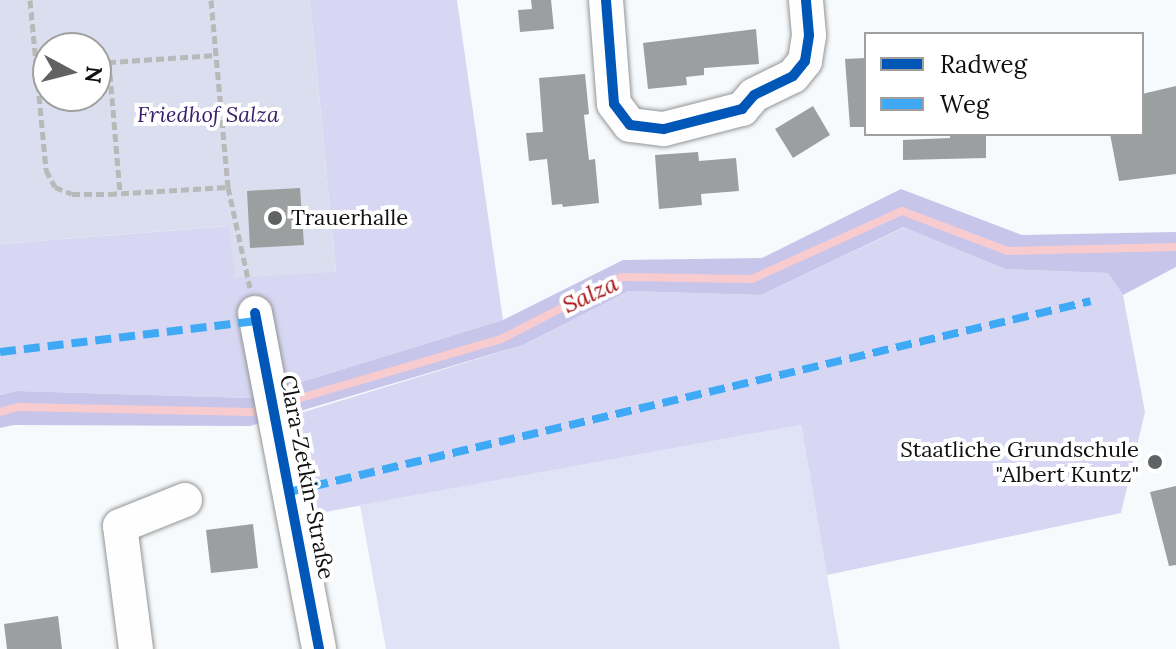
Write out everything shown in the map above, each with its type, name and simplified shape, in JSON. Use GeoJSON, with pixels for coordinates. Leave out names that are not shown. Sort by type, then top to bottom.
{"type":"FeatureCollection","features":[{"type":"Feature","properties":{"kind":"street"},"geometry":{"type":"LineString","coordinates":[[606,0],[614,104],[630,125],[664,129],[742,109],[754,95],[793,76],[805,61],[809,35],[806,0]]}},
{"type":"Feature","properties":{"kind":"street","name":"Clara-Zetkin-Straße"},"geometry":{"type":"LineString","coordinates":[[255,313],[319,649]]}},
{"type":"Feature","properties":{"kind":"street"},"geometry":{"type":"LineString","coordinates":[[136,649],[120,526],[185,500]]}},
{"type":"Feature","properties":{"kind":"path"},"geometry":{"type":"LineString","coordinates":[[30,0],[33,32]]}},
{"type":"Feature","properties":{"kind":"path"},"geometry":{"type":"LineString","coordinates":[[211,0],[228,187],[255,313]]}},
{"type":"Feature","properties":{"kind":"path"},"geometry":{"type":"LineString","coordinates":[[112,62],[216,55]]}},
{"type":"Feature","properties":{"kind":"path"},"geometry":{"type":"LineString","coordinates":[[112,98],[120,193]]}},
{"type":"Feature","properties":{"kind":"path"},"geometry":{"type":"LineString","coordinates":[[40,112],[46,170],[55,187],[72,194],[228,187]]}},
{"type":"Feature","properties":{"kind":"shaded area"},"geometry":{"type":"Polygon","coordinates":[[[310,0],[457,0],[503,320],[249,398],[17,391],[0,395],[0,244],[230,226],[336,272],[310,0]]]}},
{"type":"Feature","properties":{"kind":"shaded area"},"geometry":{"type":"Polygon","coordinates":[[[901,189],[1022,235],[1176,232],[1176,267],[1123,295],[1108,273],[1005,269],[904,227],[761,295],[629,291],[523,345],[250,426],[14,425],[0,428],[0,395],[17,391],[249,398],[503,320],[623,260],[762,258],[901,189]]]}},
{"type":"Feature","properties":{"kind":"shaded area"},"geometry":{"type":"Polygon","coordinates":[[[905,227],[1005,269],[1108,273],[1123,295],[1145,412],[1121,513],[827,575],[801,425],[314,514],[294,415],[523,345],[629,291],[761,295],[905,227]]]}},
{"type":"Feature","properties":{"kind":"shaded area"},"geometry":{"type":"Polygon","coordinates":[[[801,425],[840,649],[386,649],[360,505],[801,425]]]}},
{"type":"Feature","properties":{"kind":"green space","name":"Friedhof Salza"},"geometry":{"type":"Polygon","coordinates":[[[0,0],[310,0],[336,272],[235,278],[229,226],[0,244],[0,0]]]}},
{"type":"Feature","properties":{"kind":"building"},"geometry":{"type":"Polygon","coordinates":[[[531,0],[551,0],[554,29],[520,32],[518,10],[532,9],[531,0]]]}},
{"type":"Feature","properties":{"kind":"building"},"geometry":{"type":"Polygon","coordinates":[[[756,29],[759,64],[704,68],[704,75],[686,77],[687,85],[648,89],[643,43],[756,29]]]}},
{"type":"Feature","properties":{"kind":"building"},"geometry":{"type":"Polygon","coordinates":[[[864,58],[864,127],[850,127],[845,59],[864,58]]]}},
{"type":"Feature","properties":{"kind":"building"},"geometry":{"type":"Polygon","coordinates":[[[585,74],[589,114],[584,115],[589,160],[595,159],[599,203],[563,207],[562,204],[552,205],[547,159],[529,161],[526,133],[543,132],[539,78],[585,74]]]}},
{"type":"Feature","properties":{"kind":"building"},"geometry":{"type":"Polygon","coordinates":[[[1176,86],[1176,174],[1119,181],[1110,136],[1144,136],[1144,94],[1176,86]]]}},
{"type":"Feature","properties":{"kind":"building"},"geometry":{"type":"Polygon","coordinates":[[[813,106],[830,135],[793,158],[775,129],[813,106]]]}},
{"type":"Feature","properties":{"kind":"building"},"geometry":{"type":"Polygon","coordinates":[[[986,136],[986,158],[903,160],[903,140],[986,136]]]}},
{"type":"Feature","properties":{"kind":"building"},"geometry":{"type":"Polygon","coordinates":[[[698,152],[699,161],[736,158],[739,191],[701,194],[702,205],[659,209],[655,155],[698,152]]]}},
{"type":"Feature","properties":{"kind":"building","name":"Trauerhalle"},"geometry":{"type":"Polygon","coordinates":[[[300,188],[304,245],[250,248],[247,191],[300,188]]]}},
{"type":"Feature","properties":{"kind":"building","name":"Staatliche Grundschule \"Albert Kuntz\""},"geometry":{"type":"Polygon","coordinates":[[[1176,486],[1176,565],[1169,566],[1150,492],[1176,486]]]}},
{"type":"Feature","properties":{"kind":"building"},"geometry":{"type":"Polygon","coordinates":[[[253,524],[258,568],[211,573],[206,530],[253,524]]]}},
{"type":"Feature","properties":{"kind":"building"},"geometry":{"type":"Polygon","coordinates":[[[58,616],[62,649],[7,649],[4,624],[58,616]]]}},
{"type":"Feature","properties":{"kind":"waterway","name":"Salza"},"geometry":{"type":"LineString","coordinates":[[280,404],[501,339],[622,277],[752,279],[902,211],[1008,251],[1176,247]]}},
{"type":"Feature","properties":{"kind":"waterway","name":"Salza"},"geometry":{"type":"LineString","coordinates":[[0,412],[18,407],[252,412],[267,408]]}},
{"type":"Feature","properties":{"kind":"marked path"},"geometry":{"type":"LineString","coordinates":[[289,492],[1091,301]]}},
{"type":"Feature","properties":{"kind":"marked path"},"geometry":{"type":"LineString","coordinates":[[0,352],[256,321]]}},
{"type":"Feature","properties":{"kind":"cycle path"},"geometry":{"type":"LineString","coordinates":[[606,0],[614,104],[630,125],[664,129],[742,109],[754,95],[793,76],[805,61],[809,35],[806,0]]}},
{"type":"Feature","properties":{"kind":"cycle path"},"geometry":{"type":"LineString","coordinates":[[255,313],[319,649]]}},
{"type":"Feature","properties":{"kind":"place","name":"Trauerhalle"},"geometry":{"type":"Point","coordinates":[275,218]}},
{"type":"Feature","properties":{"kind":"place","name":"Staatliche Grundschule \"Albert Kuntz\""},"geometry":{"type":"Point","coordinates":[1155,462]}}]}
